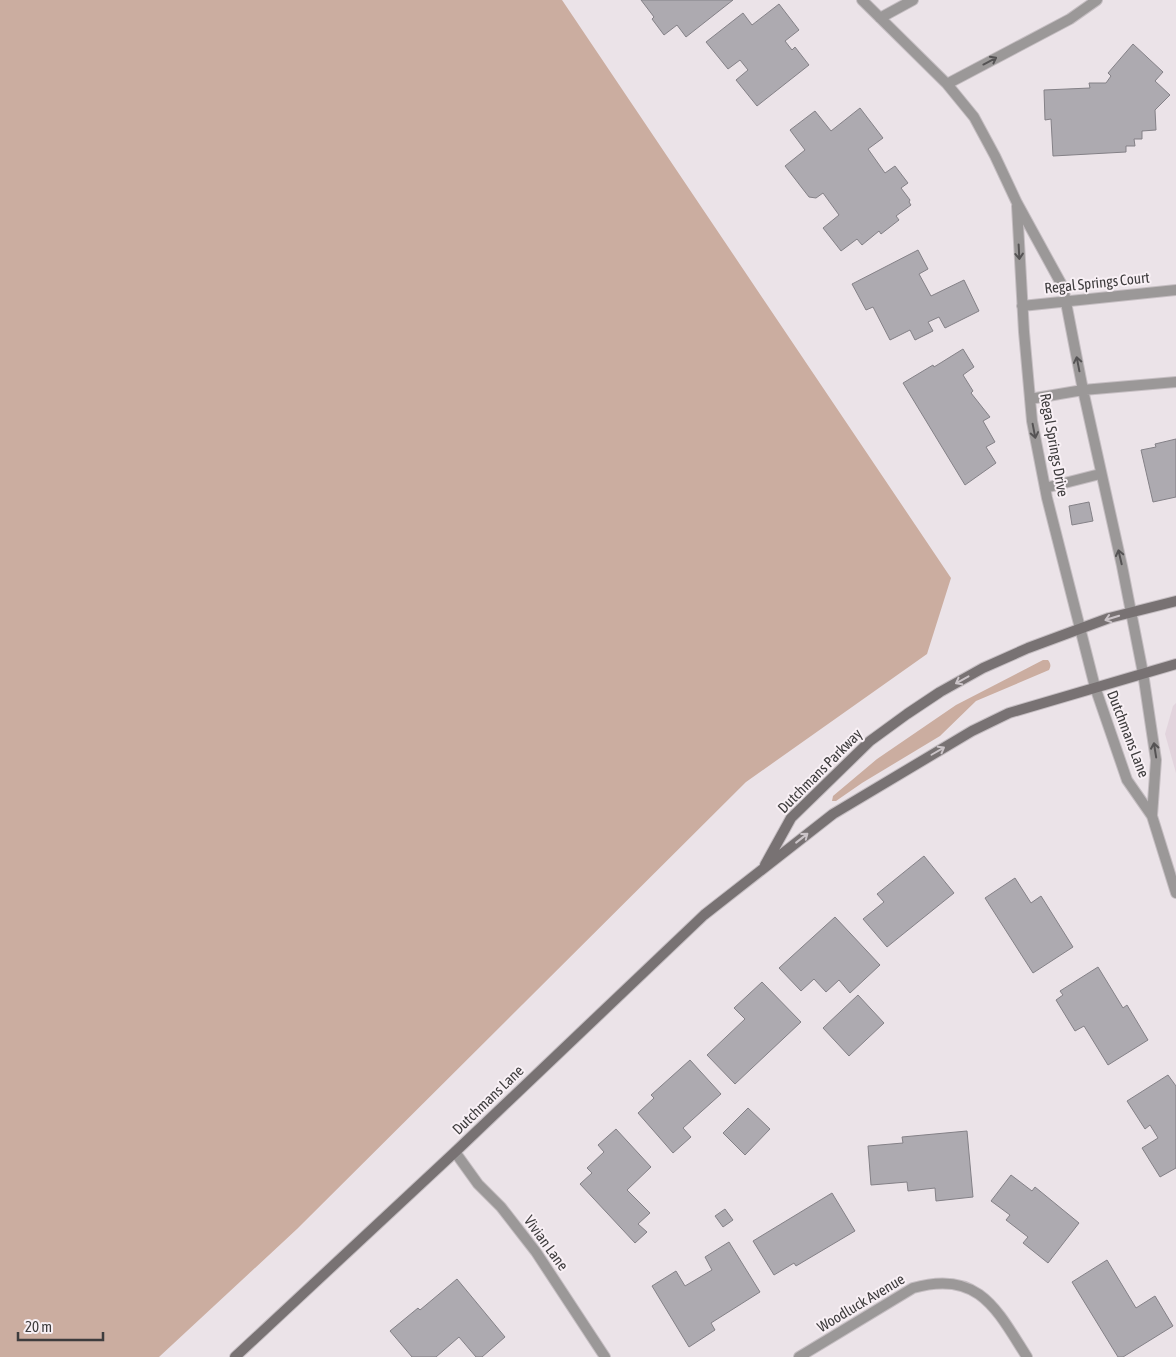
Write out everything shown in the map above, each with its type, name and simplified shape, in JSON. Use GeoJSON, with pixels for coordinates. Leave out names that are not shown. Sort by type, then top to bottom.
{"type":"FeatureCollection","features":[{"type":"Feature","properties":{"kind":"main road","name":"Dutchmans Parkway"},"geometry":{"type":"LineString","coordinates":[[763,868],[790,818],[870,741],[940,692],[983,668],[1028,648],[1109,618],[1176,601]]}},
{"type":"Feature","properties":{"kind":"main road"},"geometry":{"type":"LineString","coordinates":[[763,868],[833,814],[972,731],[1009,713],[1176,664]]}},
{"type":"Feature","properties":{"kind":"main road","name":"Dutchmans Lane"},"geometry":{"type":"LineString","coordinates":[[235,1357],[455,1152],[704,915],[763,868]]}},
{"type":"Feature","properties":{"kind":"street","name":"Regal Springs Drive"},"geometry":{"type":"LineString","coordinates":[[862,0],[947,84],[974,117],[1017,203],[1063,287],[1100,474],[1132,612],[1143,673]]}},
{"type":"Feature","properties":{"kind":"street"},"geometry":{"type":"LineString","coordinates":[[880,18],[914,0]]}},
{"type":"Feature","properties":{"kind":"street"},"geometry":{"type":"LineString","coordinates":[[947,84],[1070,19],[1097,0]]}},
{"type":"Feature","properties":{"kind":"street","name":"Regal Springs Drive"},"geometry":{"type":"LineString","coordinates":[[1017,203],[1022,306],[1032,422],[1045,488],[1079,630],[1095,687]]}},
{"type":"Feature","properties":{"kind":"street","name":"Regal Springs Court"},"geometry":{"type":"LineString","coordinates":[[1022,306],[1176,290]]}},
{"type":"Feature","properties":{"kind":"street"},"geometry":{"type":"LineString","coordinates":[[1030,399],[1083,390],[1176,382]]}},
{"type":"Feature","properties":{"kind":"street"},"geometry":{"type":"LineString","coordinates":[[1045,488],[1100,474]]}},
{"type":"Feature","properties":{"kind":"street","name":"Dutchmans Lane"},"geometry":{"type":"LineString","coordinates":[[1143,673],[1156,760],[1152,816]]}},
{"type":"Feature","properties":{"kind":"street","name":"Dutchmans Lane"},"geometry":{"type":"LineString","coordinates":[[1095,687],[1127,780],[1152,816],[1176,893]]}},
{"type":"Feature","properties":{"kind":"street","name":"Vivian Lane"},"geometry":{"type":"LineString","coordinates":[[455,1152],[478,1184],[501,1207],[536,1252],[605,1357]]}},
{"type":"Feature","properties":{"kind":"street","name":"Woodluck Avenue"},"geometry":{"type":"LineString","coordinates":[[799,1357],[914,1288],[930,1283],[953,1284],[971,1290],[988,1300],[1027,1357]]}},
{"type":"Feature","properties":{"kind":"shaded area"},"geometry":{"type":"Polygon","coordinates":[[[0,0],[562,0],[951,578],[927,654],[746,782],[297,1229],[159,1357],[0,1357],[0,0]]]}},
{"type":"Feature","properties":{"kind":"shaded area"},"geometry":{"type":"Polygon","coordinates":[[[1043,660],[1049,661],[1049,670],[976,701],[940,736],[836,801],[832,801],[833,796],[877,759],[956,705],[1043,660]]]}},
{"type":"Feature","properties":{"kind":"shaded area"},"geometry":{"type":"Polygon","coordinates":[[[1176,703],[1176,773],[1165,734],[1173,706],[1176,703]]]}},
{"type":"Feature","properties":{"kind":"building"},"geometry":{"type":"Polygon","coordinates":[[[641,0],[733,0],[686,37],[677,25],[664,35],[652,19],[654,17],[641,0]]]}},
{"type":"Feature","properties":{"kind":"building"},"geometry":{"type":"Polygon","coordinates":[[[779,4],[799,30],[785,41],[792,50],[795,47],[809,65],[757,106],[736,80],[748,70],[740,60],[728,69],[706,42],[743,13],[752,25],[779,4]]]}},
{"type":"Feature","properties":{"kind":"building"},"geometry":{"type":"Polygon","coordinates":[[[1133,44],[1163,72],[1155,81],[1170,95],[1155,110],[1156,130],[1142,131],[1142,139],[1134,139],[1135,146],[1126,146],[1126,152],[1053,156],[1051,119],[1045,120],[1044,90],[1090,88],[1089,83],[1106,83],[1111,76],[1108,73],[1133,44]]]}},
{"type":"Feature","properties":{"kind":"building"},"geometry":{"type":"Polygon","coordinates":[[[860,108],[883,138],[868,149],[885,173],[895,166],[908,183],[901,188],[910,200],[911,205],[896,216],[899,220],[881,234],[879,231],[862,245],[857,239],[841,251],[823,228],[839,215],[823,193],[816,198],[809,197],[785,166],[805,150],[790,130],[815,111],[831,131],[860,108]]]}},
{"type":"Feature","properties":{"kind":"building"},"geometry":{"type":"Polygon","coordinates":[[[918,250],[928,269],[919,274],[931,296],[964,280],[979,311],[945,328],[939,317],[928,322],[933,331],[915,340],[910,330],[890,340],[873,307],[866,310],[852,284],[918,250]]]}},
{"type":"Feature","properties":{"kind":"building"},"geometry":{"type":"Polygon","coordinates":[[[963,349],[974,367],[963,375],[973,391],[971,393],[990,417],[983,421],[995,442],[986,447],[996,463],[965,485],[903,383],[963,349]]]}},
{"type":"Feature","properties":{"kind":"building"},"geometry":{"type":"Polygon","coordinates":[[[1176,439],[1176,497],[1153,502],[1141,450],[1156,447],[1155,444],[1176,439]]]}},
{"type":"Feature","properties":{"kind":"building"},"geometry":{"type":"Polygon","coordinates":[[[1089,502],[1093,521],[1072,525],[1069,506],[1089,502]]]}},
{"type":"Feature","properties":{"kind":"building"},"geometry":{"type":"Polygon","coordinates":[[[924,856],[954,893],[887,947],[863,919],[884,902],[877,894],[924,856]]]}},
{"type":"Feature","properties":{"kind":"building"},"geometry":{"type":"Polygon","coordinates":[[[1015,878],[1031,903],[1041,896],[1073,947],[1033,973],[985,898],[1015,878]]]}},
{"type":"Feature","properties":{"kind":"building"},"geometry":{"type":"Polygon","coordinates":[[[835,917],[880,965],[850,993],[839,980],[826,992],[814,979],[801,991],[779,968],[835,917]]]}},
{"type":"Feature","properties":{"kind":"building"},"geometry":{"type":"Polygon","coordinates":[[[1098,967],[1123,1008],[1127,1005],[1148,1040],[1108,1065],[1084,1026],[1075,1031],[1056,1000],[1063,995],[1060,991],[1098,967]]]}},
{"type":"Feature","properties":{"kind":"building"},"geometry":{"type":"Polygon","coordinates":[[[762,982],[801,1022],[735,1084],[707,1055],[745,1019],[734,1008],[762,982]]]}},
{"type":"Feature","properties":{"kind":"building"},"geometry":{"type":"Polygon","coordinates":[[[858,995],[884,1023],[849,1056],[823,1028],[858,995]]]}},
{"type":"Feature","properties":{"kind":"building"},"geometry":{"type":"Polygon","coordinates":[[[690,1060],[721,1094],[683,1128],[691,1137],[673,1153],[638,1113],[654,1098],[651,1095],[690,1060]]]}},
{"type":"Feature","properties":{"kind":"building"},"geometry":{"type":"Polygon","coordinates":[[[1168,1075],[1176,1086],[1176,1168],[1160,1177],[1142,1148],[1158,1138],[1150,1125],[1145,1129],[1127,1101],[1168,1075]]]}},
{"type":"Feature","properties":{"kind":"building"},"geometry":{"type":"Polygon","coordinates":[[[748,1108],[770,1129],[745,1155],[723,1133],[748,1108]]]}},
{"type":"Feature","properties":{"kind":"building"},"geometry":{"type":"Polygon","coordinates":[[[616,1129],[651,1167],[627,1190],[650,1213],[638,1224],[647,1232],[635,1243],[580,1184],[592,1173],[587,1168],[604,1152],[598,1145],[616,1129]]]}},
{"type":"Feature","properties":{"kind":"building"},"geometry":{"type":"Polygon","coordinates":[[[967,1131],[973,1197],[936,1201],[935,1188],[908,1191],[907,1182],[871,1185],[868,1146],[903,1143],[902,1137],[967,1131]]]}},
{"type":"Feature","properties":{"kind":"building"},"geometry":{"type":"Polygon","coordinates":[[[1011,1175],[1032,1191],[1035,1187],[1079,1223],[1048,1263],[1023,1243],[1028,1237],[1006,1220],[1010,1215],[991,1201],[1011,1175]]]}},
{"type":"Feature","properties":{"kind":"building"},"geometry":{"type":"Polygon","coordinates":[[[832,1193],[855,1231],[796,1266],[794,1263],[774,1275],[753,1241],[832,1193]]]}},
{"type":"Feature","properties":{"kind":"building"},"geometry":{"type":"Polygon","coordinates":[[[725,1209],[733,1220],[723,1227],[715,1216],[725,1209]]]}},
{"type":"Feature","properties":{"kind":"building"},"geometry":{"type":"Polygon","coordinates":[[[729,1242],[760,1292],[711,1323],[715,1330],[689,1347],[652,1286],[676,1271],[685,1286],[712,1270],[705,1257],[729,1242]]]}},
{"type":"Feature","properties":{"kind":"building"},"geometry":{"type":"Polygon","coordinates":[[[1107,1260],[1136,1308],[1155,1296],[1173,1326],[1123,1357],[1118,1357],[1072,1282],[1107,1260]]]}},
{"type":"Feature","properties":{"kind":"building"},"geometry":{"type":"Polygon","coordinates":[[[457,1279],[505,1337],[482,1357],[476,1357],[459,1337],[436,1357],[412,1357],[390,1331],[418,1308],[420,1310],[457,1279]]]}}]}
